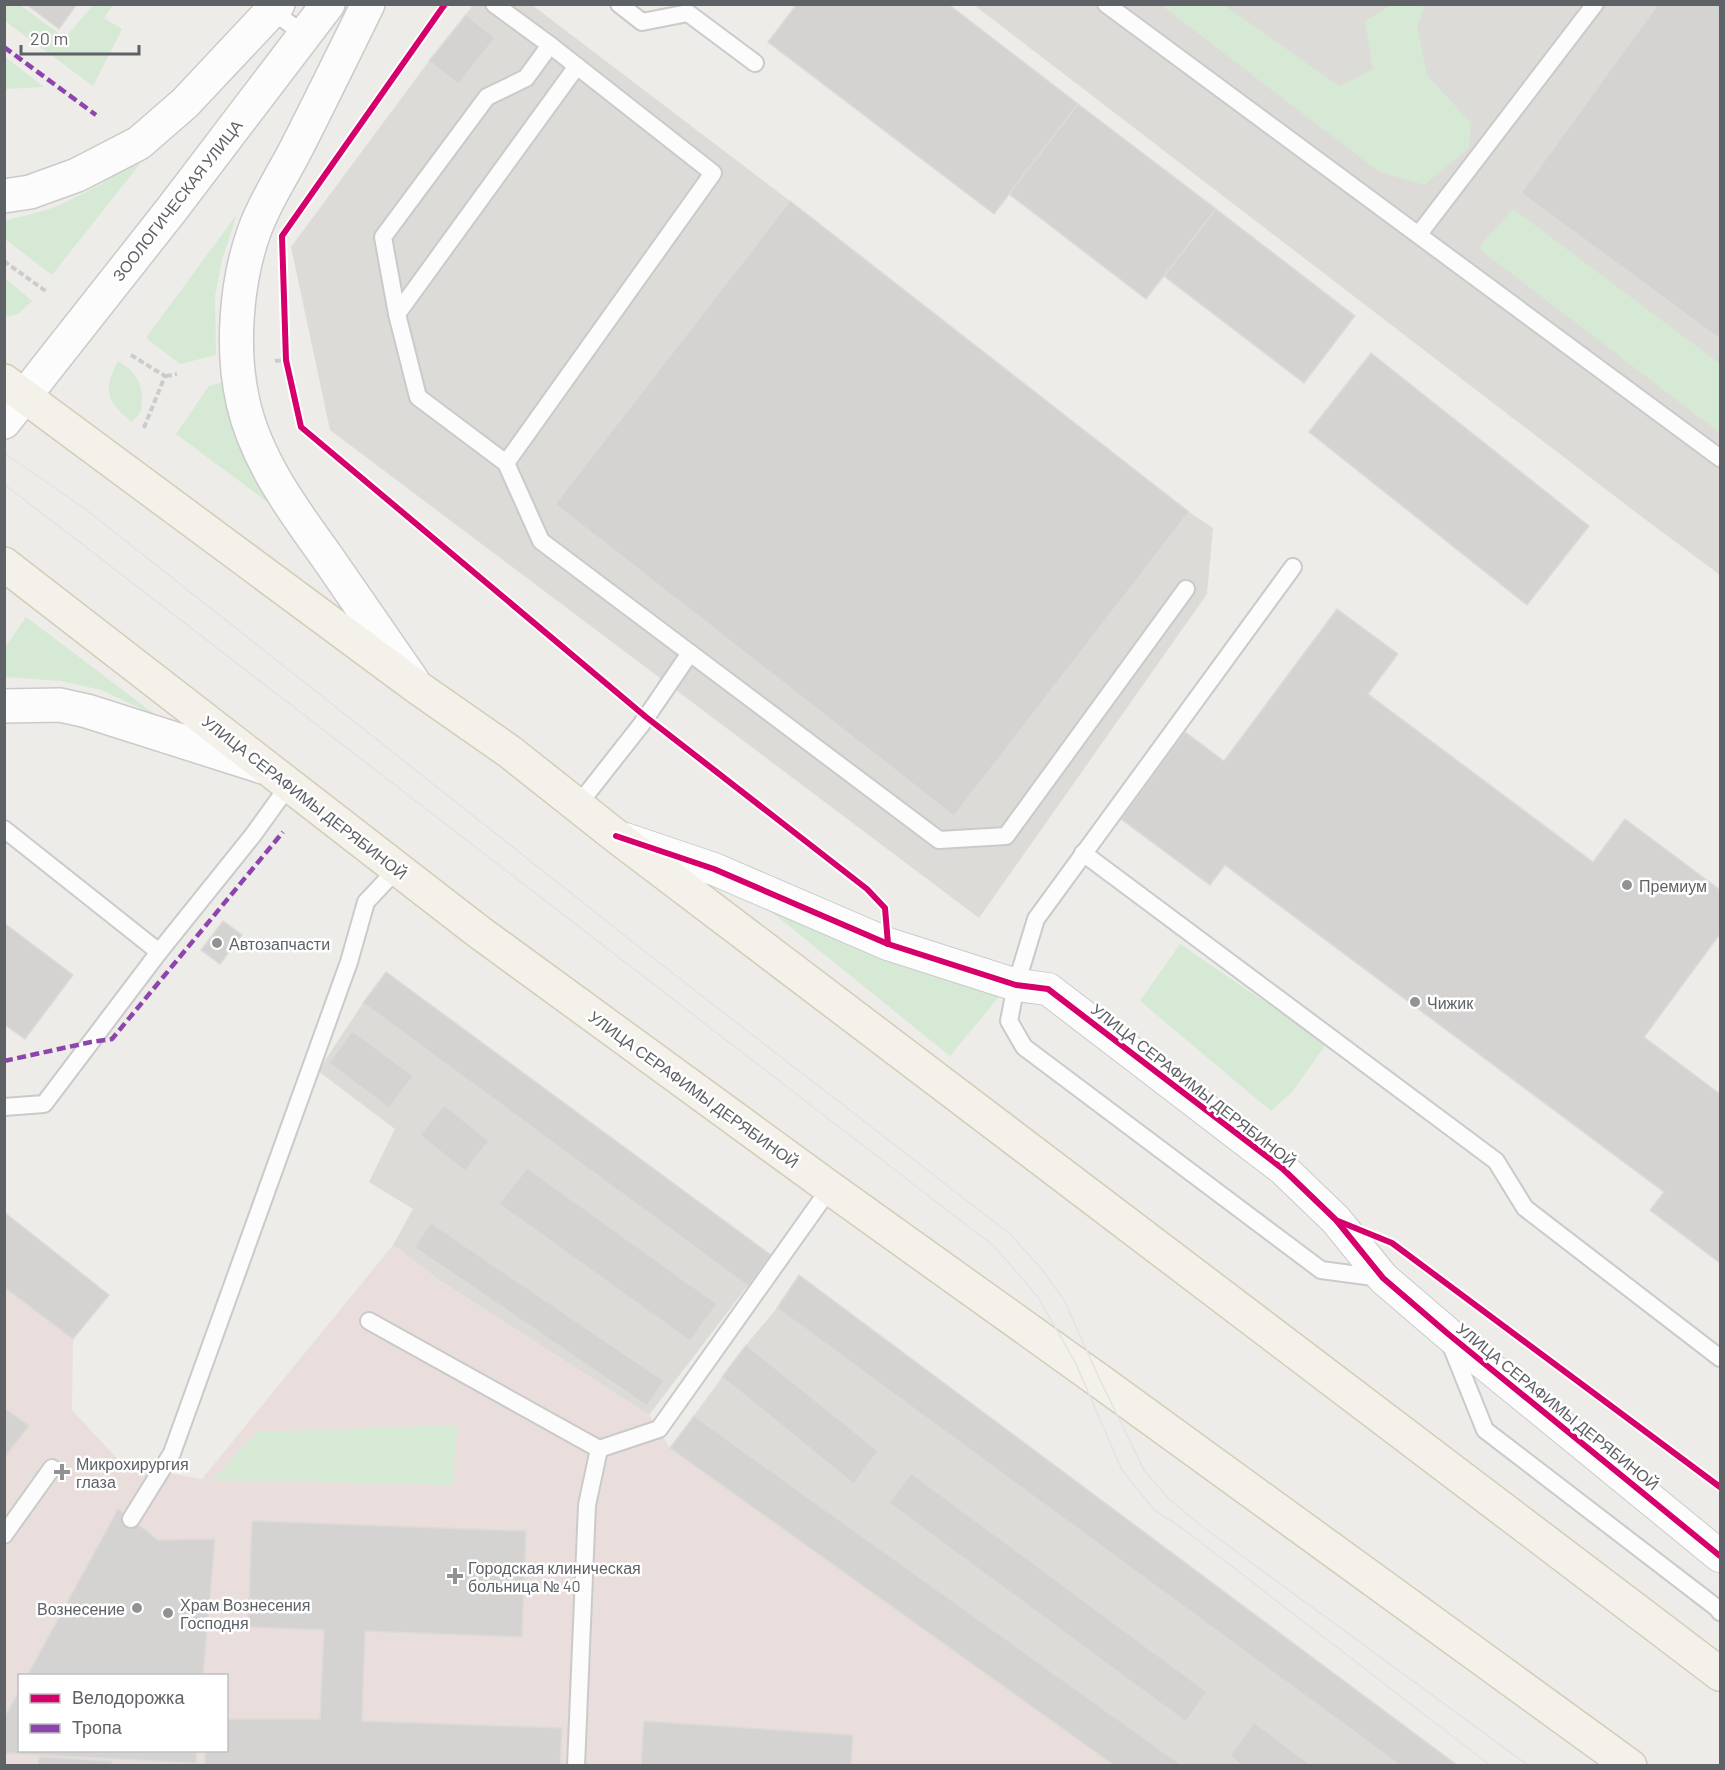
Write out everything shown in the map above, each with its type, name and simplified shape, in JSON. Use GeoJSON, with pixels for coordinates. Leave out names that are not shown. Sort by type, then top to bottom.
{"type":"FeatureCollection","features":[{"type":"Feature","properties":{"kind":"main road","name":"УЛИЦА СЕРАФИМЫ ДЕРЯБИНОЙ"},"geometry":{"type":"LineString","coordinates":[[15,388],[417,687],[510,752],[616,836],[1720,1674]]}},
{"type":"Feature","properties":{"kind":"main road","name":"УЛИЦА СЕРАФИМЫ ДЕРЯБИНОЙ"},"geometry":{"type":"LineString","coordinates":[[4,564],[479,932],[1630,1766]]}},
{"type":"Feature","properties":{"kind":"street","name":"ЗООЛОГИЧЕСКАЯ УЛИЦА"},"geometry":{"type":"LineString","coordinates":[[4,422],[15,388],[172,209],[328,4]]}},
{"type":"Feature","properties":{"kind":"street"},"geometry":{"type":"LineString","coordinates":[[368,4],[293,154],[269,196],[253,232],[242,280],[237,321],[238,365],[243,403],[256,441],[285,497],[417,687]]}},
{"type":"Feature","properties":{"kind":"street"},"geometry":{"type":"LineString","coordinates":[[4,196],[30,192],[77,175],[139,143],[185,103],[271,7]]}},
{"type":"Feature","properties":{"kind":"street"},"geometry":{"type":"LineString","coordinates":[[4,706],[60,705],[87,711],[279,777]]}},
{"type":"Feature","properties":{"kind":"street","name":"УЛИЦА СЕРАФИМЫ ДЕРЯБИНОЙ"},"geometry":{"type":"LineString","coordinates":[[616,836],[714,869],[888,944],[1016,985],[1048,989],[1283,1169],[1336,1220],[1383,1278],[1447,1334],[1720,1556]]}},
{"type":"Feature","properties":{"kind":"lane"},"geometry":{"type":"LineString","coordinates":[[494,4],[550,45],[712,173],[506,463]]}},
{"type":"Feature","properties":{"kind":"lane"},"geometry":{"type":"LineString","coordinates":[[619,4],[642,22],[688,13],[755,63]]}},
{"type":"Feature","properties":{"kind":"lane"},"geometry":{"type":"LineString","coordinates":[[1106,4],[1720,458]]}},
{"type":"Feature","properties":{"kind":"lane"},"geometry":{"type":"LineString","coordinates":[[1419,234],[1595,4]]}},
{"type":"Feature","properties":{"kind":"lane"},"geometry":{"type":"LineString","coordinates":[[271,7],[305,35]]}},
{"type":"Feature","properties":{"kind":"lane"},"geometry":{"type":"LineString","coordinates":[[550,45],[526,78],[486,97],[383,237],[396,314],[418,397],[506,463],[541,542],[939,840],[1006,836],[1186,589]]}},
{"type":"Feature","properties":{"kind":"lane"},"geometry":{"type":"LineString","coordinates":[[396,314],[577,66]]}},
{"type":"Feature","properties":{"kind":"lane"},"geometry":{"type":"LineString","coordinates":[[1293,567],[1036,919],[1016,985],[1009,1021],[1024,1047],[1321,1270],[1383,1278]]}},
{"type":"Feature","properties":{"kind":"lane"},"geometry":{"type":"LineString","coordinates":[[578,805],[641,725],[690,653]]}},
{"type":"Feature","properties":{"kind":"lane"},"geometry":{"type":"LineString","coordinates":[[4,1107],[45,1104],[159,952],[253,835],[279,777]]}},
{"type":"Feature","properties":{"kind":"lane"},"geometry":{"type":"LineString","coordinates":[[4,829],[159,952]]}},
{"type":"Feature","properties":{"kind":"lane"},"geometry":{"type":"LineString","coordinates":[[1083,853],[1496,1161],[1525,1208],[1720,1358]]}},
{"type":"Feature","properties":{"kind":"lane"},"geometry":{"type":"LineString","coordinates":[[131,1519],[172,1453],[349,962],[366,902],[397,869]]}},
{"type":"Feature","properties":{"kind":"lane"},"geometry":{"type":"LineString","coordinates":[[369,1321],[599,1449],[659,1429],[830,1188]]}},
{"type":"Feature","properties":{"kind":"lane"},"geometry":{"type":"LineString","coordinates":[[1447,1334],[1485,1430],[1720,1612]]}},
{"type":"Feature","properties":{"kind":"lane"},"geometry":{"type":"LineString","coordinates":[[576,1766],[587,1505],[599,1449]]}},
{"type":"Feature","properties":{"kind":"lane"},"geometry":{"type":"LineString","coordinates":[[4,1534],[52,1468]]}},
{"type":"Feature","properties":{"kind":"path"},"geometry":{"type":"LineString","coordinates":[[4,261],[47,292]]}},
{"type":"Feature","properties":{"kind":"path"},"geometry":{"type":"LineString","coordinates":[[286,349],[289,371]]}},
{"type":"Feature","properties":{"kind":"path"},"geometry":{"type":"LineString","coordinates":[[131,355],[165,376],[177,374]]}},
{"type":"Feature","properties":{"kind":"path"},"geometry":{"type":"LineString","coordinates":[[143,430],[165,376]]}},
{"type":"Feature","properties":{"kind":"path"},"geometry":{"type":"LineString","coordinates":[[1467,1299],[1720,1487]]}},
{"type":"Feature","properties":{"kind":"shaded area"},"geometry":{"type":"Polygon","coordinates":[[[473,5],[532,5],[790,201],[1189,512],[1213,528],[1207,594],[979,918],[330,430],[291,247],[473,5]]]}},
{"type":"Feature","properties":{"kind":"shaded area"},"geometry":{"type":"Polygon","coordinates":[[[974,5],[1720,5],[1720,575],[1638,514],[974,5]]]}},
{"type":"Feature","properties":{"kind":"shaded area"},"geometry":{"type":"Polygon","coordinates":[[[386,972],[771,1255],[649,1415],[439,1280],[393,1245],[413,1209],[369,1182],[395,1129],[318,1071],[386,972]]]}},
{"type":"Feature","properties":{"kind":"shaded area","name":"Городская клиническая больница № 40"},"geometry":{"type":"Polygon","coordinates":[[[393,1245],[439,1280],[649,1415],[670,1448],[1115,1765],[5,1765],[4,1287],[73,1339],[72,1410],[123,1465],[202,1479],[393,1245]]]}},
{"type":"Feature","properties":{"kind":"shaded area"},"geometry":{"type":"Polygon","coordinates":[[[799,1275],[1458,1765],[1115,1765],[670,1448],[746,1345],[777,1308],[799,1275]]]}},
{"type":"Feature","properties":{"kind":"green space"},"geometry":{"type":"Polygon","coordinates":[[[5,4],[20,5],[65,38],[93,5],[113,5],[104,18],[122,29],[93,86],[5,21],[5,4]]]}},
{"type":"Feature","properties":{"kind":"green space"},"geometry":{"type":"Polygon","coordinates":[[[1161,5],[1224,5],[1339,86],[1373,69],[1365,21],[1391,5],[1424,7],[1417,28],[1427,75],[1471,123],[1469,148],[1424,185],[1378,171],[1161,5]]]}},
{"type":"Feature","properties":{"kind":"green space"},"geometry":{"type":"Polygon","coordinates":[[[5,57],[44,87],[5,89],[5,57]]]}},
{"type":"Feature","properties":{"kind":"green space"},"geometry":{"type":"Polygon","coordinates":[[[146,156],[52,275],[5,239],[4,221],[67,202],[146,156]]]}},
{"type":"Feature","properties":{"kind":"green space"},"geometry":{"type":"Polygon","coordinates":[[[1513,209],[1720,364],[1720,433],[1478,248],[1513,209]]]}},
{"type":"Feature","properties":{"kind":"green space"},"geometry":{"type":"Polygon","coordinates":[[[237,214],[222,260],[215,296],[216,355],[180,364],[146,338],[237,214]]]}},
{"type":"Feature","properties":{"kind":"green space"},"geometry":{"type":"Polygon","coordinates":[[[5,278],[32,301],[18,314],[5,317],[5,278]]]}},
{"type":"Feature","properties":{"kind":"green space"},"geometry":{"type":"Polygon","coordinates":[[[118,361],[131,370],[140,384],[141,411],[132,422],[112,402],[110,395],[110,380],[118,361]]]}},
{"type":"Feature","properties":{"kind":"green space"},"geometry":{"type":"Polygon","coordinates":[[[231,380],[277,509],[176,434],[209,386],[231,380]]]}},
{"type":"Feature","properties":{"kind":"green space"},"geometry":{"type":"Polygon","coordinates":[[[26,617],[157,716],[101,690],[61,681],[5,677],[5,648],[26,617]]]}},
{"type":"Feature","properties":{"kind":"green space"},"geometry":{"type":"Polygon","coordinates":[[[762,904],[1001,994],[950,1056],[762,904]]]}},
{"type":"Feature","properties":{"kind":"green space"},"geometry":{"type":"Polygon","coordinates":[[[1180,944],[1326,1044],[1293,1091],[1271,1111],[1140,1001],[1180,944]]]}},
{"type":"Feature","properties":{"kind":"green space"},"geometry":{"type":"Polygon","coordinates":[[[457,1425],[453,1485],[212,1480],[257,1432],[457,1425]]]}},
{"type":"Feature","properties":{"kind":"building"},"geometry":{"type":"Polygon","coordinates":[[[26,4],[77,4],[59,29],[26,4]]]}},
{"type":"Feature","properties":{"kind":"building"},"geometry":{"type":"Polygon","coordinates":[[[797,4],[948,4],[1078,104],[994,214],[768,42],[797,4]]]}},
{"type":"Feature","properties":{"kind":"building"},"geometry":{"type":"Polygon","coordinates":[[[1658,4],[1720,4],[1720,339],[1521,193],[1658,4]]]}},
{"type":"Feature","properties":{"kind":"building"},"geometry":{"type":"Polygon","coordinates":[[[466,15],[495,38],[458,84],[429,61],[466,15]]]}},
{"type":"Feature","properties":{"kind":"building"},"geometry":{"type":"Polygon","coordinates":[[[1078,104],[1216,209],[1146,299],[1009,194],[1078,104]]]}},
{"type":"Feature","properties":{"kind":"building"},"geometry":{"type":"Polygon","coordinates":[[[790,201],[1189,512],[954,816],[555,504],[790,201]]]}},
{"type":"Feature","properties":{"kind":"building"},"geometry":{"type":"Polygon","coordinates":[[[1216,209],[1355,316],[1304,383],[1164,276],[1216,209]]]}},
{"type":"Feature","properties":{"kind":"building"},"geometry":{"type":"Polygon","coordinates":[[[1371,353],[1589,526],[1527,605],[1309,432],[1371,353]]]}},
{"type":"Feature","properties":{"kind":"building"},"geometry":{"type":"Polygon","coordinates":[[[1337,609],[1398,654],[1368,694],[1593,862],[1625,819],[1720,890],[1720,934],[1644,1037],[1720,1094],[1720,1263],[1650,1210],[1664,1192],[1225,865],[1210,885],[1121,819],[1185,732],[1224,761],[1337,609]]]}},
{"type":"Feature","properties":{"kind":"building"},"geometry":{"type":"Polygon","coordinates":[[[223,921],[242,935],[220,964],[201,950],[223,921]]]}},
{"type":"Feature","properties":{"kind":"building"},"geometry":{"type":"Polygon","coordinates":[[[4,923],[73,975],[25,1039],[4,1024],[4,923]]]}},
{"type":"Feature","properties":{"kind":"building"},"geometry":{"type":"Polygon","coordinates":[[[386,972],[771,1255],[748,1286],[363,1003],[386,972]]]}},
{"type":"Feature","properties":{"kind":"building"},"geometry":{"type":"Polygon","coordinates":[[[352,1031],[413,1076],[389,1108],[329,1063],[352,1031]]]}},
{"type":"Feature","properties":{"kind":"building"},"geometry":{"type":"Polygon","coordinates":[[[444,1105],[489,1141],[465,1171],[420,1135],[444,1105]]]}},
{"type":"Feature","properties":{"kind":"building"},"geometry":{"type":"Polygon","coordinates":[[[527,1168],[717,1304],[690,1341],[499,1204],[527,1168]]]}},
{"type":"Feature","properties":{"kind":"building"},"geometry":{"type":"Polygon","coordinates":[[[4,1212],[109,1295],[73,1339],[4,1287],[4,1212]]]}},
{"type":"Feature","properties":{"kind":"building"},"geometry":{"type":"Polygon","coordinates":[[[431,1223],[664,1381],[647,1406],[414,1247],[431,1223]]]}},
{"type":"Feature","properties":{"kind":"building"},"geometry":{"type":"Polygon","coordinates":[[[799,1275],[1458,1766],[1401,1766],[777,1308],[799,1275]]]}},
{"type":"Feature","properties":{"kind":"building"},"geometry":{"type":"Polygon","coordinates":[[[746,1345],[878,1451],[854,1484],[722,1377],[746,1345]]]}},
{"type":"Feature","properties":{"kind":"building"},"geometry":{"type":"Polygon","coordinates":[[[4,1408],[29,1426],[4,1458],[4,1408]]]}},
{"type":"Feature","properties":{"kind":"building"},"geometry":{"type":"Polygon","coordinates":[[[694,1416],[1183,1766],[1115,1766],[670,1448],[694,1416]]]}},
{"type":"Feature","properties":{"kind":"building"},"geometry":{"type":"Polygon","coordinates":[[[911,1473],[1207,1692],[1186,1722],[889,1503],[911,1473]]]}},
{"type":"Feature","properties":{"kind":"building","name":"Вознесение"},"geometry":{"type":"Polygon","coordinates":[[[118,1509],[158,1540],[215,1539],[203,1674],[28,1674],[118,1509]]]}},
{"type":"Feature","properties":{"kind":"building"},"geometry":{"type":"Polygon","coordinates":[[[252,1521],[526,1531],[522,1637],[365,1631],[362,1721],[562,1728],[560,1766],[205,1766],[205,1752],[228,1752],[228,1719],[320,1719],[324,1630],[248,1627],[252,1521]]]}},
{"type":"Feature","properties":{"kind":"building"},"geometry":{"type":"Polygon","coordinates":[[[18,1693],[18,1752],[197,1752],[196,1763],[4,1753],[4,1717],[18,1693]]]}},
{"type":"Feature","properties":{"kind":"building"},"geometry":{"type":"Polygon","coordinates":[[[644,1721],[853,1735],[851,1766],[641,1766],[644,1721]]]}},
{"type":"Feature","properties":{"kind":"building"},"geometry":{"type":"Polygon","coordinates":[[[1254,1722],[1312,1766],[1243,1766],[1230,1756],[1254,1722]]]}},
{"type":"Feature","properties":{"kind":"building"},"geometry":{"type":"Polygon","coordinates":[[[39,1757],[112,1761],[112,1766],[38,1766],[39,1757]]]}},
{"type":"Feature","properties":{"kind":"tram line"},"geometry":{"type":"LineString","coordinates":[[4,453],[84,508],[662,965],[1010,1234],[1040,1267],[1064,1300],[1144,1470],[1168,1498],[1200,1525],[1529,1766]]}},
{"type":"Feature","properties":{"kind":"tram line"},"geometry":{"type":"LineString","coordinates":[[4,484],[995,1247],[1038,1297],[1076,1364],[1122,1470],[1154,1510],[1182,1528],[1491,1766]]}},
{"type":"Feature","properties":{"kind":"marked path"},"geometry":{"type":"LineString","coordinates":[[4,47],[96,115]]}},
{"type":"Feature","properties":{"kind":"marked path"},"geometry":{"type":"LineString","coordinates":[[4,1061],[112,1039],[283,832]]}},
{"type":"Feature","properties":{"kind":"cycle path"},"geometry":{"type":"LineString","coordinates":[[445,4],[282,236],[286,360],[301,427],[646,717],[867,889],[885,908],[888,944]]}},
{"type":"Feature","properties":{"kind":"cycle path"},"geometry":{"type":"LineString","coordinates":[[616,836],[714,869],[888,944],[1016,985],[1048,989],[1283,1169],[1336,1220],[1383,1278],[1720,1556]]}},
{"type":"Feature","properties":{"kind":"cycle path"},"geometry":{"type":"LineString","coordinates":[[1338,1221],[1392,1243],[1720,1487]]}},
{"type":"Feature","properties":{"kind":"place","name":"Премиум"},"geometry":{"type":"Point","coordinates":[1627,885]}},
{"type":"Feature","properties":{"kind":"place","name":"Автозапчасти"},"geometry":{"type":"Point","coordinates":[217,943]}},
{"type":"Feature","properties":{"kind":"place","name":"Чижик"},"geometry":{"type":"Point","coordinates":[1415,1002]}},
{"type":"Feature","properties":{"kind":"place","name":"Микрохирургия глаза"},"geometry":{"type":"Point","coordinates":[62,1472]}},
{"type":"Feature","properties":{"kind":"place","name":"Городская клиническая больница № 40"},"geometry":{"type":"Point","coordinates":[455,1576]}},
{"type":"Feature","properties":{"kind":"place","name":"Вознесение"},"geometry":{"type":"Point","coordinates":[137,1608]}},
{"type":"Feature","properties":{"kind":"place","name":"Храм Вознесения Господня"},"geometry":{"type":"Point","coordinates":[168,1613]}}]}
